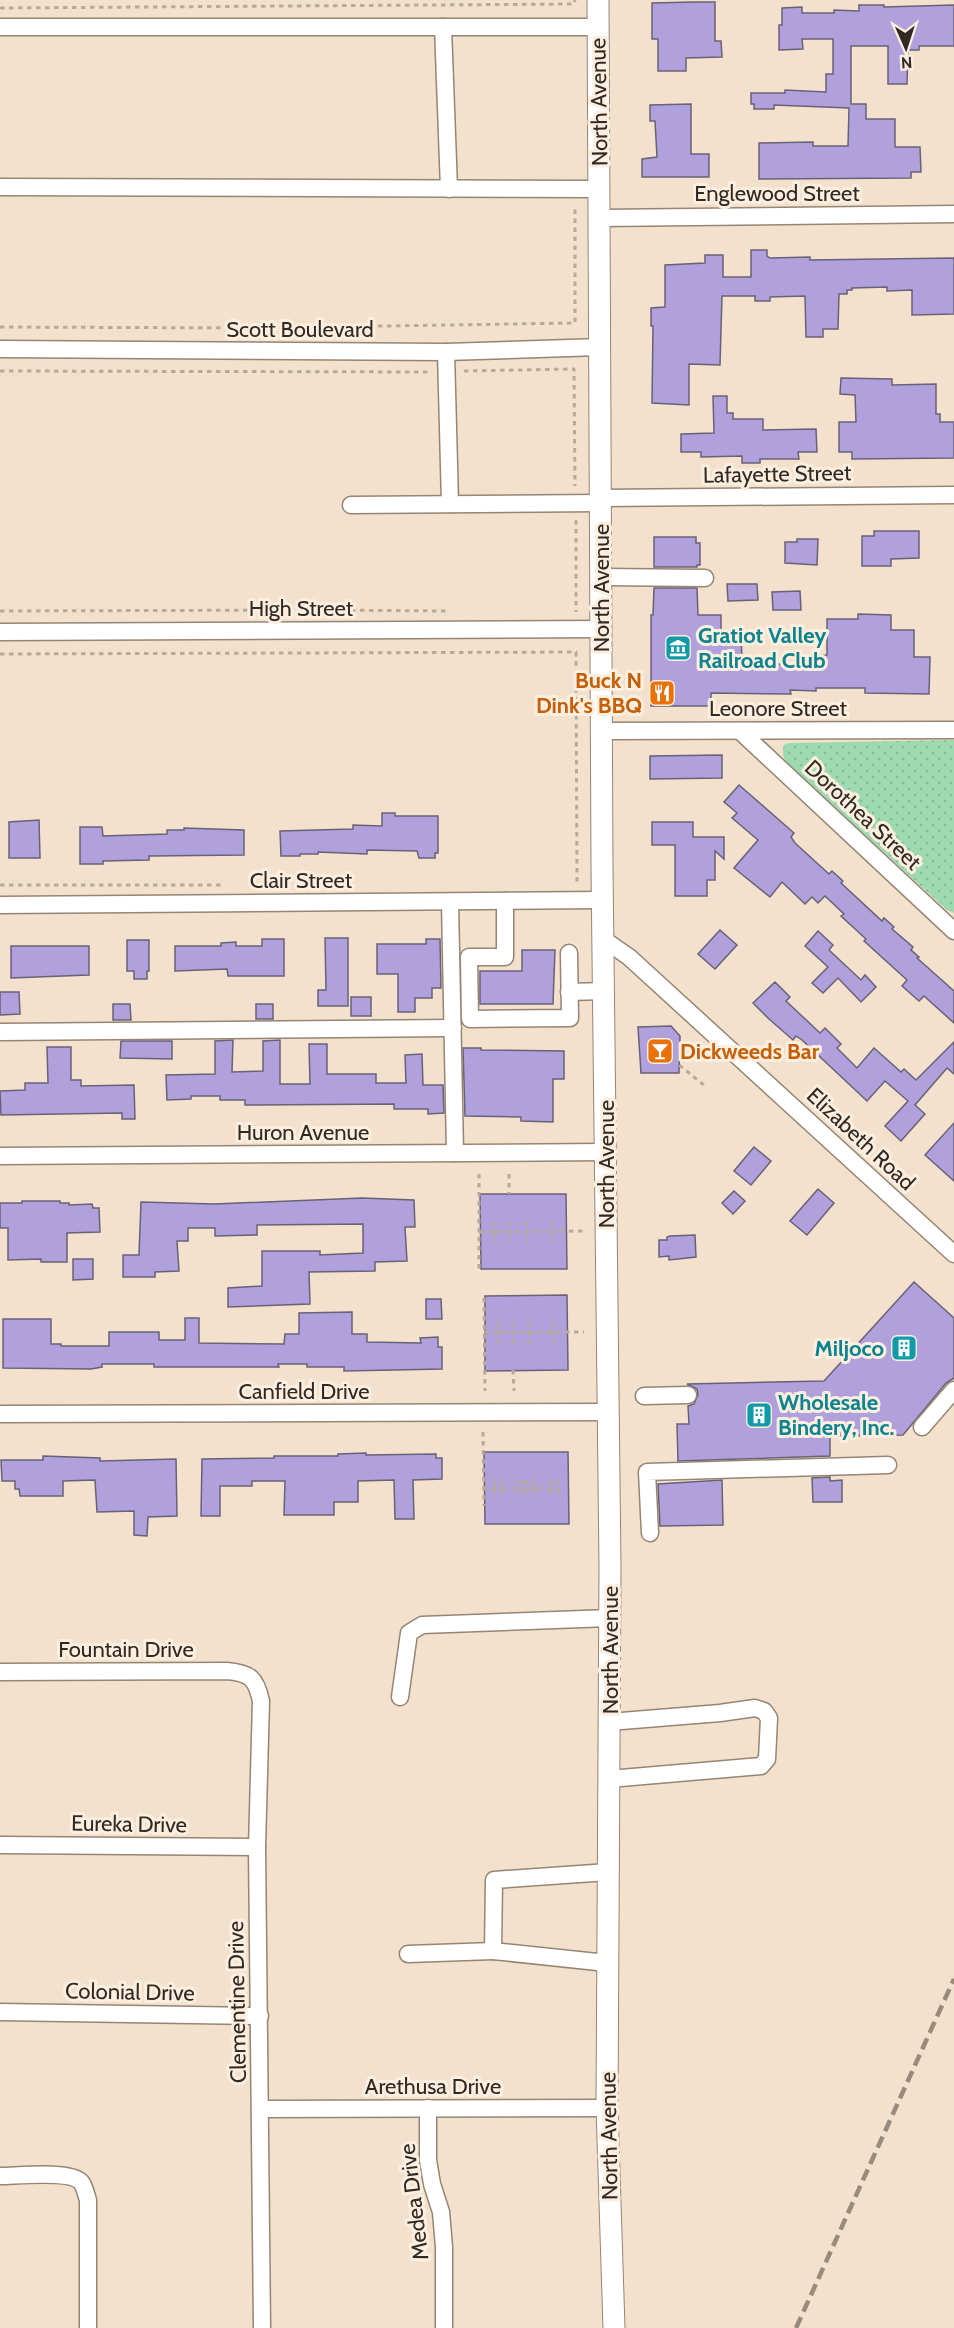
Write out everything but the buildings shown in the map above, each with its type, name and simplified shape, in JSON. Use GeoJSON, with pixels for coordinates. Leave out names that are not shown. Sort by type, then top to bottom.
{"type":"FeatureCollection","features":[{"type":"Feature","properties":{"kind":"main road","name":"North Avenue"},"geometry":{"type":"LineString","coordinates":[[598,0],[603,939],[610,1618],[607,2108],[614,2328]]}},
{"type":"Feature","properties":{"kind":"street"},"geometry":{"type":"LineString","coordinates":[[0,27],[598,27]]}},
{"type":"Feature","properties":{"kind":"street"},"geometry":{"type":"LineString","coordinates":[[443,27],[448,189]]}},
{"type":"Feature","properties":{"kind":"street"},"geometry":{"type":"LineString","coordinates":[[0,187],[600,189]]}},
{"type":"Feature","properties":{"kind":"street","name":"Englewood Street"},"geometry":{"type":"LineString","coordinates":[[600,218],[954,214]]}},
{"type":"Feature","properties":{"kind":"street","name":"Scott Boulevard"},"geometry":{"type":"LineString","coordinates":[[0,349],[447,352],[600,347]]}},
{"type":"Feature","properties":{"kind":"street"},"geometry":{"type":"LineString","coordinates":[[447,352],[450,504]]}},
{"type":"Feature","properties":{"kind":"street","name":"Lafayette Street"},"geometry":{"type":"LineString","coordinates":[[351,506],[954,495]]}},
{"type":"Feature","properties":{"kind":"street"},"geometry":{"type":"LineString","coordinates":[[602,577],[705,578]]}},
{"type":"Feature","properties":{"kind":"street","name":"High Street"},"geometry":{"type":"LineString","coordinates":[[0,632],[602,629]]}},
{"type":"Feature","properties":{"kind":"street","name":"Leonore Street"},"geometry":{"type":"LineString","coordinates":[[602,731],[954,730]]}},
{"type":"Feature","properties":{"kind":"street","name":"Dorothea Street"},"geometry":{"type":"LineString","coordinates":[[741,732],[954,931]]}},
{"type":"Feature","properties":{"kind":"street","name":"Clair Street"},"geometry":{"type":"LineString","coordinates":[[0,905],[603,900]]}},
{"type":"Feature","properties":{"kind":"street"},"geometry":{"type":"LineString","coordinates":[[505,901],[505,957],[469,957],[470,1019],[570,1018],[569,953]]}},
{"type":"Feature","properties":{"kind":"street"},"geometry":{"type":"LineString","coordinates":[[450,902],[455,1153]]}},
{"type":"Feature","properties":{"kind":"street","name":"Elizabeth Road"},"geometry":{"type":"LineString","coordinates":[[603,939],[629,957],[954,1254]]}},
{"type":"Feature","properties":{"kind":"street"},"geometry":{"type":"LineString","coordinates":[[569,992],[604,991]]}},
{"type":"Feature","properties":{"kind":"street"},"geometry":{"type":"LineString","coordinates":[[0,1032],[453,1028]]}},
{"type":"Feature","properties":{"kind":"street","name":"Huron Avenue"},"geometry":{"type":"LineString","coordinates":[[0,1156],[606,1152]]}},
{"type":"Feature","properties":{"kind":"street"},"geometry":{"type":"LineString","coordinates":[[922,1427],[954,1390]]}},
{"type":"Feature","properties":{"kind":"street"},"geometry":{"type":"LineString","coordinates":[[644,1396],[688,1395]]}},
{"type":"Feature","properties":{"kind":"street","name":"Canfield Drive"},"geometry":{"type":"LineString","coordinates":[[0,1414],[608,1412]]}},
{"type":"Feature","properties":{"kind":"street"},"geometry":{"type":"LineString","coordinates":[[650,1533],[647,1472],[888,1465]]}},
{"type":"Feature","properties":{"kind":"street"},"geometry":{"type":"LineString","coordinates":[[400,1697],[409,1633],[422,1625],[610,1618]]}},
{"type":"Feature","properties":{"kind":"street","name":"Fountain Drive"},"geometry":{"type":"LineString","coordinates":[[0,1672],[227,1671],[245,1674],[252,1678]]}},
{"type":"Feature","properties":{"kind":"street","name":"Clementine Drive"},"geometry":{"type":"LineString","coordinates":[[252,1678],[259,1690],[261,1701],[257,1847],[262,2328]]}},
{"type":"Feature","properties":{"kind":"street"},"geometry":{"type":"LineString","coordinates":[[609,1722],[755,1708],[764,1711],[769,1718],[767,1759],[761,1766],[609,1779]]}},
{"type":"Feature","properties":{"kind":"street","name":"Eureka Drive"},"geometry":{"type":"LineString","coordinates":[[0,1845],[257,1847]]}},
{"type":"Feature","properties":{"kind":"street"},"geometry":{"type":"LineString","coordinates":[[494,1951],[494,1880],[608,1872]]}},
{"type":"Feature","properties":{"kind":"street"},"geometry":{"type":"LineString","coordinates":[[408,1954],[494,1951],[608,1963]]}},
{"type":"Feature","properties":{"kind":"street","name":"Colonial Drive"},"geometry":{"type":"LineString","coordinates":[[0,2012],[260,2016]]}},
{"type":"Feature","properties":{"kind":"street","name":"Medea Drive"},"geometry":{"type":"LineString","coordinates":[[428,2108],[428,2160],[441,2212],[444,2247],[444,2328]]}},
{"type":"Feature","properties":{"kind":"street","name":"Arethusa Drive"},"geometry":{"type":"LineString","coordinates":[[260,2109],[607,2108]]}},
{"type":"Feature","properties":{"kind":"street"},"geometry":{"type":"LineString","coordinates":[[0,2176],[61,2176],[75,2178],[81,2182],[87,2200],[88,2328]]}},
{"type":"Feature","properties":{"kind":"path"},"geometry":{"type":"LineString","coordinates":[[0,8],[574,4],[574,0]]}},
{"type":"Feature","properties":{"kind":"path"},"geometry":{"type":"LineString","coordinates":[[0,327],[258,328],[575,323],[575,189]]}},
{"type":"Feature","properties":{"kind":"path"},"geometry":{"type":"LineString","coordinates":[[0,371],[447,372],[574,369]]}},
{"type":"Feature","properties":{"kind":"path"},"geometry":{"type":"LineString","coordinates":[[0,611],[448,611]]}},
{"type":"Feature","properties":{"kind":"path"},"geometry":{"type":"LineString","coordinates":[[0,654],[576,652],[577,884]]}},
{"type":"Feature","properties":{"kind":"path"},"geometry":{"type":"LineString","coordinates":[[694,1046],[678,1060],[678,1064],[705,1086]]}},
{"type":"Feature","properties":{"kind":"path"},"geometry":{"type":"LineString","coordinates":[[479,1174],[479,1270]]}},
{"type":"Feature","properties":{"kind":"path"},"geometry":{"type":"LineString","coordinates":[[509,1174],[509,1194]]}},
{"type":"Feature","properties":{"kind":"path"},"geometry":{"type":"LineString","coordinates":[[494,1221],[495,1242]]}},
{"type":"Feature","properties":{"kind":"path"},"geometry":{"type":"LineString","coordinates":[[509,1221],[509,1242]]}},
{"type":"Feature","properties":{"kind":"path"},"geometry":{"type":"LineString","coordinates":[[525,1221],[526,1242]]}},
{"type":"Feature","properties":{"kind":"path"},"geometry":{"type":"LineString","coordinates":[[552,1221],[552,1242]]}},
{"type":"Feature","properties":{"kind":"path"},"geometry":{"type":"LineString","coordinates":[[479,1232],[583,1231]]}},
{"type":"Feature","properties":{"kind":"path"},"geometry":{"type":"LineString","coordinates":[[484,1298],[485,1391]]}},
{"type":"Feature","properties":{"kind":"path"},"geometry":{"type":"LineString","coordinates":[[499,1322],[499,1344]]}},
{"type":"Feature","properties":{"kind":"path"},"geometry":{"type":"LineString","coordinates":[[513,1322],[513,1344]]}},
{"type":"Feature","properties":{"kind":"path"},"geometry":{"type":"LineString","coordinates":[[529,1322],[529,1344]]}},
{"type":"Feature","properties":{"kind":"path"},"geometry":{"type":"LineString","coordinates":[[554,1322],[554,1343]]}},
{"type":"Feature","properties":{"kind":"path"},"geometry":{"type":"LineString","coordinates":[[484,1332],[584,1332]]}},
{"type":"Feature","properties":{"kind":"path"},"geometry":{"type":"LineString","coordinates":[[513,1370],[514,1391]]}},
{"type":"Feature","properties":{"kind":"path"},"geometry":{"type":"LineString","coordinates":[[483,1432],[484,1506]]}},
{"type":"Feature","properties":{"kind":"path"},"geometry":{"type":"LineString","coordinates":[[494,1480],[494,1496]]}},
{"type":"Feature","properties":{"kind":"path"},"geometry":{"type":"LineString","coordinates":[[502,1480],[502,1496]]}},
{"type":"Feature","properties":{"kind":"path"},"geometry":{"type":"LineString","coordinates":[[519,1480],[519,1496]]}},
{"type":"Feature","properties":{"kind":"path"},"geometry":{"type":"LineString","coordinates":[[526,1480],[527,1496]]}},
{"type":"Feature","properties":{"kind":"path"},"geometry":{"type":"LineString","coordinates":[[534,1480],[534,1496]]}},
{"type":"Feature","properties":{"kind":"path"},"geometry":{"type":"LineString","coordinates":[[551,1480],[551,1496]]}},
{"type":"Feature","properties":{"kind":"path"},"geometry":{"type":"LineString","coordinates":[[558,1480],[559,1496]]}},
{"type":"Feature","properties":{"kind":"path"},"geometry":{"type":"LineString","coordinates":[[484,1488],[558,1488]]}},
{"type":"Feature","properties":{"kind":"green space"},"geometry":{"type":"Polygon","coordinates":[[[954,740],[954,913],[947,910],[789,766],[784,759],[783,751],[784,745],[788,743],[954,740]]]}},
{"type":"Feature","properties":{"kind":"railway"},"geometry":{"type":"LineString","coordinates":[[796,2328],[954,1979]]}},
{"type":"Feature","properties":{"kind":"place","name":"Gratiot Valley Railroad Club"},"geometry":{"type":"Point","coordinates":[678,648]}},
{"type":"Feature","properties":{"kind":"place","name":"Buck N Dink's BBQ"},"geometry":{"type":"Point","coordinates":[662,693]}},
{"type":"Feature","properties":{"kind":"place","name":"Dickweeds Bar"},"geometry":{"type":"Point","coordinates":[660,1051]}},
{"type":"Feature","properties":{"kind":"place","name":"Miljoco"},"geometry":{"type":"Point","coordinates":[904,1348]}},
{"type":"Feature","properties":{"kind":"place","name":"Wholesale Bindery, Inc."},"geometry":{"type":"Point","coordinates":[759,1415]}}]}
